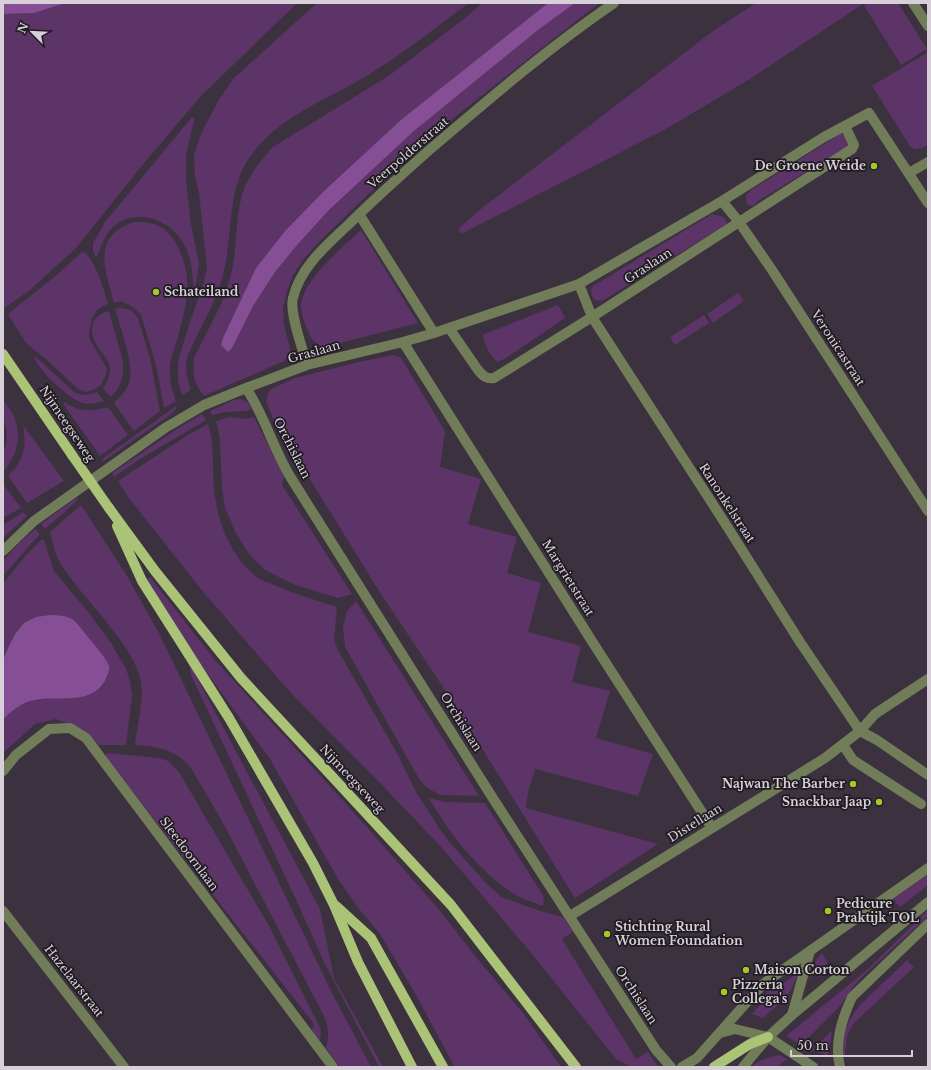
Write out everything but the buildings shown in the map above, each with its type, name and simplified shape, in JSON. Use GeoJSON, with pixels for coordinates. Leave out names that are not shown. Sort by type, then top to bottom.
{"type":"FeatureCollection","features":[{"type":"Feature","properties":{"kind":"main road","name":"Nijmeegseweg"},"geometry":{"type":"LineString","coordinates":[[3,354],[109,508],[155,571],[241,678],[451,906],[576,1066]]}},
{"type":"Feature","properties":{"kind":"main road","name":"Nijmeegseweg"},"geometry":{"type":"LineString","coordinates":[[109,508],[142,581],[229,718],[314,863],[334,905],[358,962],[409,1064]]}},
{"type":"Feature","properties":{"kind":"main road"},"geometry":{"type":"LineString","coordinates":[[334,905],[371,938],[443,1067]]}},
{"type":"Feature","properties":{"kind":"main road"},"geometry":{"type":"LineString","coordinates":[[714,1067],[750,1044],[768,1037]]}},
{"type":"Feature","properties":{"kind":"street","name":"Veerpolderstraat"},"geometry":{"type":"LineString","coordinates":[[308,365],[293,311],[292,299],[299,282],[312,262],[359,214],[400,176],[510,82],[561,41],[614,3]]}},
{"type":"Feature","properties":{"kind":"street"},"geometry":{"type":"LineString","coordinates":[[913,3],[928,26]]}},
{"type":"Feature","properties":{"kind":"street","name":"Graslaan"},"geometry":{"type":"LineString","coordinates":[[3,551],[34,521],[165,428],[204,405],[308,365],[403,342],[579,284],[722,201],[824,137],[869,113],[909,173]]}},
{"type":"Feature","properties":{"kind":"street","name":"Graslaan"},"geometry":{"type":"LineString","coordinates":[[449,328],[483,376],[489,379],[494,378],[592,317],[852,149],[854,145],[853,140],[845,126]]}},
{"type":"Feature","properties":{"kind":"street"},"geometry":{"type":"LineString","coordinates":[[928,162],[909,173],[928,203]]}},
{"type":"Feature","properties":{"kind":"street","name":"Veronicastraat"},"geometry":{"type":"LineString","coordinates":[[722,201],[739,222],[815,335],[928,511]]}},
{"type":"Feature","properties":{"kind":"street"},"geometry":{"type":"LineString","coordinates":[[359,214],[434,332]]}},
{"type":"Feature","properties":{"kind":"street","name":"Ranonkelstraat"},"geometry":{"type":"LineString","coordinates":[[579,284],[592,317],[800,642],[860,731]]}},
{"type":"Feature","properties":{"kind":"street","name":"Margrietstraat"},"geometry":{"type":"LineString","coordinates":[[403,342],[712,828]]}},
{"type":"Feature","properties":{"kind":"street","name":"Orchislaan"},"geometry":{"type":"LineString","coordinates":[[246,388],[256,402],[279,457],[291,478],[494,800],[656,1050],[669,1065]]}},
{"type":"Feature","properties":{"kind":"street","name":"Distellaan"},"geometry":{"type":"LineString","coordinates":[[570,916],[843,745],[860,731],[875,714],[928,679]]}},
{"type":"Feature","properties":{"kind":"street","name":"Sleedoornlaan"},"geometry":{"type":"LineString","coordinates":[[3,771],[16,755],[49,729],[70,728],[86,738],[333,1067]]}},
{"type":"Feature","properties":{"kind":"street"},"geometry":{"type":"LineString","coordinates":[[860,731],[877,740],[928,775]]}},
{"type":"Feature","properties":{"kind":"street"},"geometry":{"type":"LineString","coordinates":[[843,745],[853,760],[921,804]]}},
{"type":"Feature","properties":{"kind":"street"},"geometry":{"type":"LineString","coordinates":[[682,1067],[697,1058],[763,984],[928,868]]}},
{"type":"Feature","properties":{"kind":"street"},"geometry":{"type":"LineString","coordinates":[[743,1067],[768,1037],[792,1015],[928,902]]}},
{"type":"Feature","properties":{"kind":"street","name":"Hazelaarstraat"},"geometry":{"type":"LineString","coordinates":[[3,911],[124,1067]]}},
{"type":"Feature","properties":{"kind":"street"},"geometry":{"type":"LineString","coordinates":[[840,1067],[837,1042],[845,1012],[852,997],[928,924]]}},
{"type":"Feature","properties":{"kind":"street"},"geometry":{"type":"LineString","coordinates":[[792,1015],[810,951]]}},
{"type":"Feature","properties":{"kind":"street"},"geometry":{"type":"LineString","coordinates":[[720,1032],[735,1029],[768,1037],[813,1067]]}},
{"type":"Feature","properties":{"kind":"shaded area"},"geometry":{"type":"Polygon","coordinates":[[[3,3],[65,3],[34,13],[3,14],[3,3]]]}},
{"type":"Feature","properties":{"kind":"shaded area"},"geometry":{"type":"Polygon","coordinates":[[[65,3],[297,3],[200,97],[145,162],[76,248],[30,290],[3,309],[3,14],[34,13],[65,3]]]}},
{"type":"Feature","properties":{"kind":"shaded area"},"geometry":{"type":"Polygon","coordinates":[[[317,3],[469,3],[381,67],[300,112],[269,135],[256,149],[245,165],[236,189],[222,278],[219,289],[188,355],[186,373],[191,390],[182,395],[178,382],[178,361],[204,282],[207,267],[199,193],[195,177],[194,155],[202,132],[218,101],[233,79],[317,3]]]}},
{"type":"Feature","properties":{"kind":"shaded area"},"geometry":{"type":"Polygon","coordinates":[[[482,3],[548,3],[402,119],[325,190],[285,231],[256,268],[252,308],[275,272],[329,210],[414,131],[538,30],[575,3],[600,3],[437,131],[365,197],[317,244],[303,260],[293,275],[287,291],[283,308],[284,324],[290,354],[284,361],[204,396],[194,378],[194,358],[220,307],[228,285],[233,265],[238,213],[242,196],[252,173],[273,147],[390,75],[469,15],[482,3]]]}},
{"type":"Feature","properties":{"kind":"shaded area"},"geometry":{"type":"Polygon","coordinates":[[[548,3],[575,3],[538,30],[414,131],[329,210],[275,272],[252,308],[232,348],[228,352],[221,345],[223,338],[256,268],[285,231],[325,190],[402,119],[548,3]]]}},
{"type":"Feature","properties":{"kind":"shaded area"},"geometry":{"type":"Polygon","coordinates":[[[756,3],[898,3],[927,49],[901,65],[863,4],[750,79],[666,129],[461,234],[458,229],[482,208],[713,31],[756,3]]]}},
{"type":"Feature","properties":{"kind":"shaded area"},"geometry":{"type":"Polygon","coordinates":[[[928,52],[928,145],[915,149],[910,146],[872,86],[928,52]]]}},
{"type":"Feature","properties":{"kind":"shaded area"},"geometry":{"type":"Polygon","coordinates":[[[192,117],[194,118],[194,121],[186,154],[186,180],[191,224],[199,264],[195,289],[190,261],[185,246],[170,228],[151,218],[130,218],[119,222],[108,233],[96,258],[93,251],[93,243],[105,222],[192,117]]]}},
{"type":"Feature","properties":{"kind":"shaded area"},"geometry":{"type":"Polygon","coordinates":[[[842,133],[852,145],[758,201],[753,206],[748,205],[746,195],[751,190],[842,133]]]}},
{"type":"Feature","properties":{"kind":"shaded area"},"geometry":{"type":"Polygon","coordinates":[[[712,214],[724,217],[727,224],[602,301],[593,297],[591,290],[593,286],[712,214]]]}},
{"type":"Feature","properties":{"kind":"shaded area"},"geometry":{"type":"Polygon","coordinates":[[[134,222],[154,224],[165,229],[177,245],[183,258],[186,270],[186,304],[170,365],[171,383],[176,401],[164,408],[156,365],[141,315],[134,308],[121,301],[114,303],[105,267],[104,255],[106,245],[111,236],[120,228],[134,222]]]}},
{"type":"Feature","properties":{"kind":"shaded area"},"geometry":{"type":"Polygon","coordinates":[[[361,230],[418,323],[325,347],[321,346],[316,343],[308,333],[301,308],[303,295],[325,264],[361,230]]]}},
{"type":"Feature","properties":{"kind":"shaded area"},"geometry":{"type":"Polygon","coordinates":[[[84,252],[96,269],[108,304],[98,309],[92,318],[89,332],[90,340],[107,368],[106,374],[101,385],[87,392],[78,389],[26,343],[8,314],[84,252]]]}},
{"type":"Feature","properties":{"kind":"shaded area"},"geometry":{"type":"Polygon","coordinates":[[[738,293],[744,301],[713,323],[707,314],[738,293]]]}},
{"type":"Feature","properties":{"kind":"shaded area"},"geometry":{"type":"Polygon","coordinates":[[[558,305],[565,318],[506,358],[497,362],[489,352],[482,335],[558,305]]]}},
{"type":"Feature","properties":{"kind":"shaded area"},"geometry":{"type":"Polygon","coordinates":[[[121,308],[131,310],[138,318],[150,358],[160,411],[134,431],[114,403],[126,389],[130,376],[129,357],[115,309],[121,308]]]}},
{"type":"Feature","properties":{"kind":"shaded area"},"geometry":{"type":"Polygon","coordinates":[[[109,311],[123,362],[121,382],[117,390],[110,397],[103,388],[109,376],[109,364],[98,348],[92,331],[93,322],[99,315],[109,311]]]}},
{"type":"Feature","properties":{"kind":"shaded area"},"geometry":{"type":"Polygon","coordinates":[[[704,315],[709,323],[675,345],[670,337],[704,315]]]}},
{"type":"Feature","properties":{"kind":"shaded area"},"geometry":{"type":"Polygon","coordinates":[[[393,355],[401,358],[445,431],[440,467],[481,479],[468,524],[517,537],[507,573],[541,583],[528,632],[581,646],[572,682],[610,691],[596,738],[653,754],[638,796],[535,769],[528,793],[526,808],[658,844],[575,898],[455,705],[381,594],[293,452],[278,431],[266,401],[269,391],[295,378],[393,355]]]}},
{"type":"Feature","properties":{"kind":"shaded area"},"geometry":{"type":"Polygon","coordinates":[[[34,357],[36,357],[74,392],[86,395],[97,392],[104,401],[94,404],[86,404],[77,401],[55,384],[37,363],[34,357]]]}},
{"type":"Feature","properties":{"kind":"shaded area"},"geometry":{"type":"Polygon","coordinates":[[[241,399],[247,402],[252,409],[212,415],[210,411],[234,400],[241,399]]]}},
{"type":"Feature","properties":{"kind":"shaded area"},"geometry":{"type":"Polygon","coordinates":[[[3,400],[14,416],[18,433],[15,453],[4,471],[3,451],[6,445],[7,433],[3,416],[3,400]]]}},
{"type":"Feature","properties":{"kind":"shaded area"},"geometry":{"type":"Polygon","coordinates":[[[63,401],[69,405],[85,410],[96,410],[108,407],[128,435],[100,456],[64,405],[63,401]]]}},
{"type":"Feature","properties":{"kind":"shaded area"},"geometry":{"type":"Polygon","coordinates":[[[176,406],[176,409],[171,414],[104,461],[102,459],[176,406]]]}},
{"type":"Feature","properties":{"kind":"shaded area"},"geometry":{"type":"Polygon","coordinates":[[[202,414],[206,420],[137,461],[114,477],[112,473],[202,414]]]}},
{"type":"Feature","properties":{"kind":"shaded area"},"geometry":{"type":"Polygon","coordinates":[[[229,417],[247,419],[254,417],[284,477],[282,485],[352,594],[338,598],[295,585],[265,570],[249,554],[236,533],[225,508],[222,488],[220,440],[216,421],[229,417]]]}},
{"type":"Feature","properties":{"kind":"shaded area"},"geometry":{"type":"Polygon","coordinates":[[[208,424],[212,440],[214,488],[218,513],[226,537],[239,559],[260,580],[337,607],[334,640],[339,652],[397,753],[416,792],[441,831],[485,882],[501,897],[540,911],[563,917],[573,932],[562,939],[636,1059],[648,1052],[658,1067],[631,1067],[616,1059],[532,954],[442,848],[290,692],[204,593],[128,497],[118,481],[188,435],[208,424]]]}},
{"type":"Feature","properties":{"kind":"shaded area"},"geometry":{"type":"Polygon","coordinates":[[[23,425],[64,481],[27,503],[8,476],[18,464],[23,453],[25,440],[23,425]]]}},
{"type":"Feature","properties":{"kind":"shaded area"},"geometry":{"type":"Polygon","coordinates":[[[3,484],[21,508],[3,518],[3,484]]]}},
{"type":"Feature","properties":{"kind":"shaded area"},"geometry":{"type":"Polygon","coordinates":[[[76,498],[78,500],[45,529],[41,524],[76,498]]]}},
{"type":"Feature","properties":{"kind":"shaded area"},"geometry":{"type":"Polygon","coordinates":[[[81,505],[124,571],[158,631],[333,995],[371,1067],[340,1067],[326,1048],[328,1032],[324,1016],[222,821],[191,768],[179,757],[166,750],[135,745],[142,697],[141,682],[137,668],[108,624],[61,565],[55,551],[50,532],[81,505]]]}},
{"type":"Feature","properties":{"kind":"shaded area"},"geometry":{"type":"Polygon","coordinates":[[[23,512],[27,516],[3,538],[3,525],[23,512]]]}},
{"type":"Feature","properties":{"kind":"shaded area"},"geometry":{"type":"Polygon","coordinates":[[[35,529],[40,534],[3,576],[3,561],[18,544],[35,529]]]}},
{"type":"Feature","properties":{"kind":"shaded area"},"geometry":{"type":"Polygon","coordinates":[[[41,540],[44,540],[54,571],[89,613],[111,643],[126,669],[130,681],[132,696],[126,745],[97,745],[76,727],[56,719],[35,724],[3,753],[3,720],[11,712],[21,705],[31,701],[102,686],[108,677],[109,667],[24,623],[15,634],[3,660],[3,584],[25,556],[41,540]]]}},
{"type":"Feature","properties":{"kind":"shaded area"},"geometry":{"type":"Polygon","coordinates":[[[149,577],[214,659],[367,827],[440,911],[523,1013],[561,1067],[455,1067],[413,990],[380,934],[359,909],[338,879],[270,759],[182,639],[147,580],[149,577]]]}},
{"type":"Feature","properties":{"kind":"shaded area"},"geometry":{"type":"Polygon","coordinates":[[[356,601],[479,796],[440,795],[426,787],[418,777],[345,647],[343,627],[347,611],[356,601]]]}},
{"type":"Feature","properties":{"kind":"shaded area"},"geometry":{"type":"Polygon","coordinates":[[[50,615],[70,618],[76,623],[108,663],[109,670],[107,678],[98,689],[90,694],[81,697],[31,701],[23,704],[3,720],[3,660],[9,646],[15,634],[24,623],[36,617],[50,615]]]}},
{"type":"Feature","properties":{"kind":"shaded area"},"geometry":{"type":"Polygon","coordinates":[[[190,665],[320,909],[334,978],[383,1067],[379,1067],[324,962],[191,675],[190,665]]]}},
{"type":"Feature","properties":{"kind":"shaded area"},"geometry":{"type":"Polygon","coordinates":[[[107,753],[159,758],[168,761],[179,772],[269,926],[320,1028],[320,1041],[312,1031],[314,1024],[106,758],[105,756],[107,753]]]}},
{"type":"Feature","properties":{"kind":"shaded area"},"geometry":{"type":"Polygon","coordinates":[[[429,798],[445,802],[485,803],[544,897],[543,906],[526,900],[514,893],[486,872],[455,837],[429,798]]]}},
{"type":"Feature","properties":{"kind":"shaded area"},"geometry":{"type":"Polygon","coordinates":[[[928,874],[928,885],[900,907],[893,899],[928,874]]]}},
{"type":"Feature","properties":{"kind":"shaded area"},"geometry":{"type":"Polygon","coordinates":[[[928,910],[928,916],[860,979],[839,1007],[801,1045],[786,1036],[867,970],[928,910]]]}},
{"type":"Feature","properties":{"kind":"shaded area"},"geometry":{"type":"Polygon","coordinates":[[[822,953],[828,963],[809,979],[817,959],[822,953]]]}},
{"type":"Feature","properties":{"kind":"shaded area"},"geometry":{"type":"Polygon","coordinates":[[[907,960],[914,967],[854,1023],[847,1036],[845,1055],[843,1057],[842,1050],[844,1037],[848,1024],[855,1011],[907,960]]]}},
{"type":"Feature","properties":{"kind":"shaded area"},"geometry":{"type":"Polygon","coordinates":[[[798,966],[800,966],[801,969],[788,996],[763,1018],[752,1014],[767,997],[766,989],[774,990],[796,974],[798,966]]]}},
{"type":"Feature","properties":{"kind":"shaded area"},"geometry":{"type":"Polygon","coordinates":[[[830,1032],[832,1033],[828,1055],[812,1051],[830,1032]]]}},
{"type":"Feature","properties":{"kind":"shaded area"},"geometry":{"type":"Polygon","coordinates":[[[779,1055],[787,1059],[777,1067],[751,1067],[764,1059],[779,1055]]]}},
{"type":"Feature","properties":{"kind":"place","name":"De Groene Weide"},"geometry":{"type":"Point","coordinates":[874,166]}},
{"type":"Feature","properties":{"kind":"place","name":"Schateiland"},"geometry":{"type":"Point","coordinates":[156,292]}},
{"type":"Feature","properties":{"kind":"place","name":"Najwan The Barber"},"geometry":{"type":"Point","coordinates":[853,784]}},
{"type":"Feature","properties":{"kind":"place","name":"Snackbar Jaap"},"geometry":{"type":"Point","coordinates":[879,802]}},
{"type":"Feature","properties":{"kind":"place","name":"Pedicure Praktijk TOL"},"geometry":{"type":"Point","coordinates":[828,911]}},
{"type":"Feature","properties":{"kind":"place","name":"Stichting Rural Women Foundation"},"geometry":{"type":"Point","coordinates":[607,934]}},
{"type":"Feature","properties":{"kind":"place","name":"Maison Corton"},"geometry":{"type":"Point","coordinates":[746,970]}},
{"type":"Feature","properties":{"kind":"place","name":"Pizzeria Collega's"},"geometry":{"type":"Point","coordinates":[724,992]}}]}
